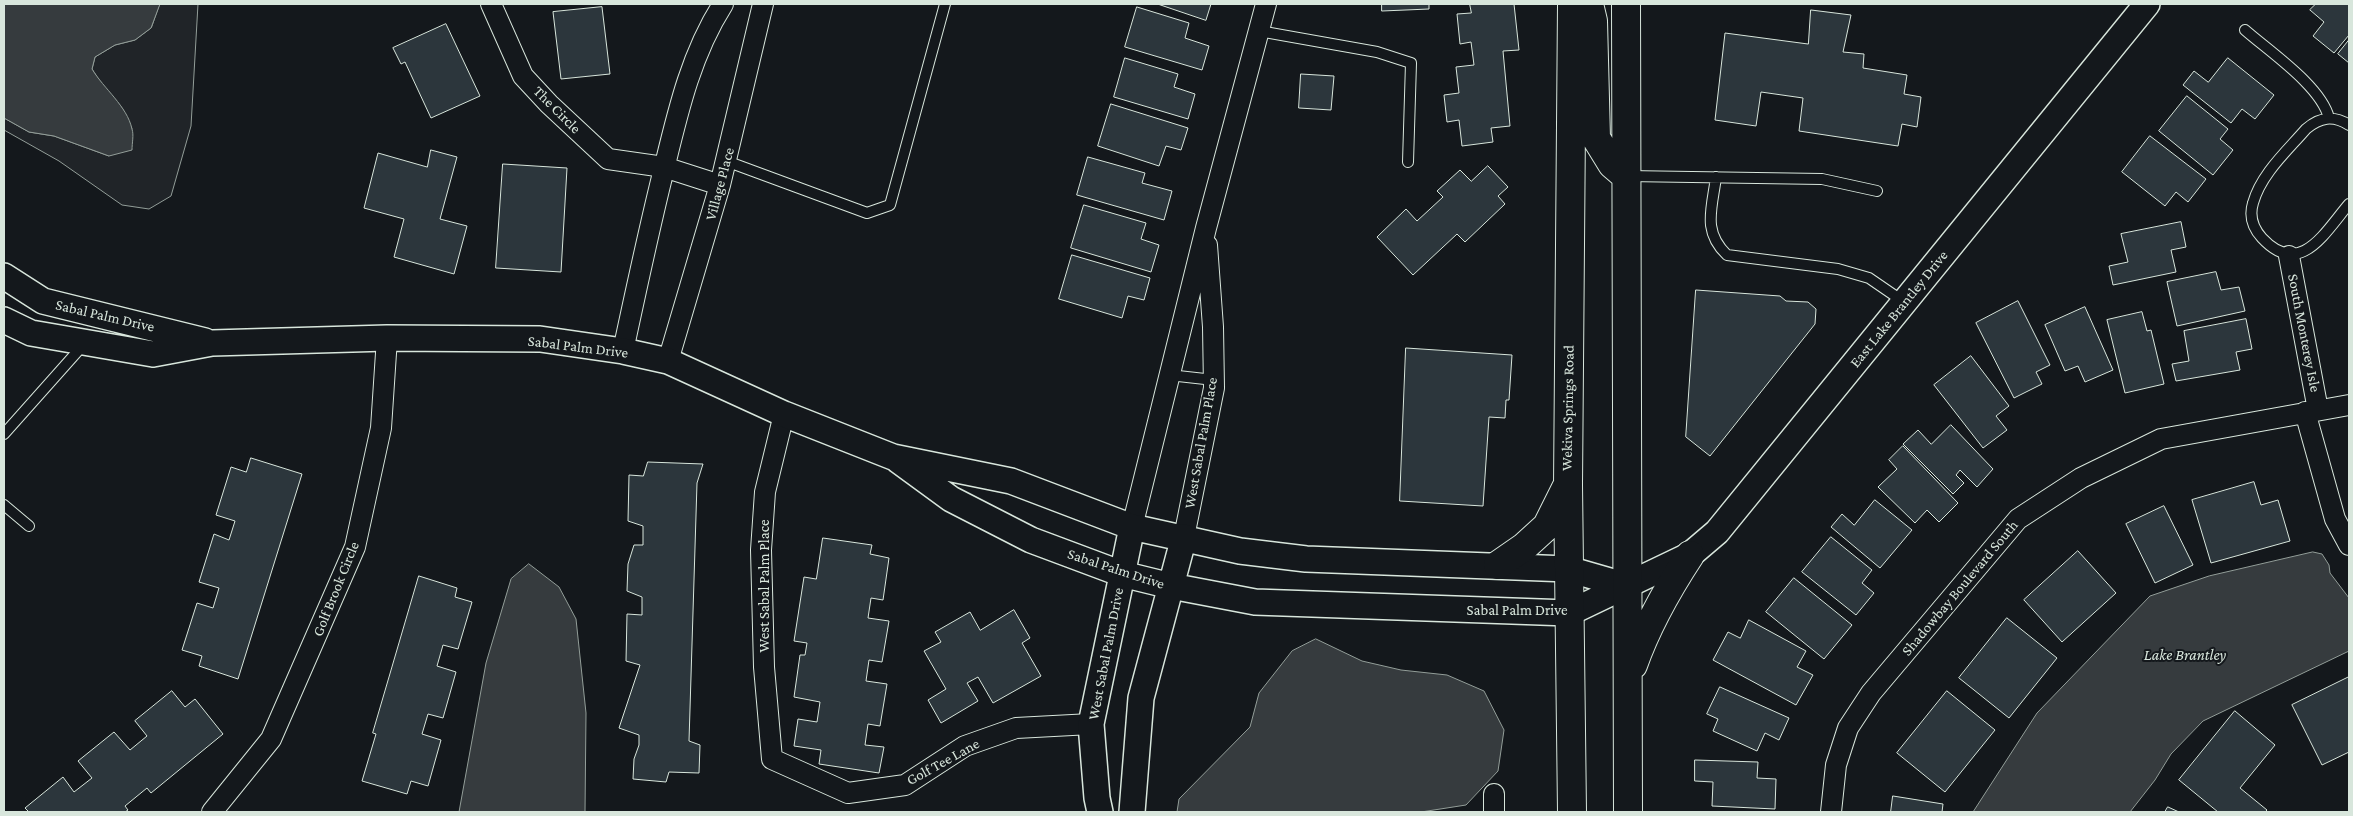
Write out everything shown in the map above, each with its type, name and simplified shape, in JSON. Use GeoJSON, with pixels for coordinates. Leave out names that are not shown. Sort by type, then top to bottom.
{"type":"FeatureCollection","features":[{"type":"Feature","properties":{"kind":"main road","name":"Wekiva Springs Road"},"geometry":{"type":"LineString","coordinates":[[1572,4],[1568,484],[1568,613],[1572,812]]}},
{"type":"Feature","properties":{"kind":"main road"},"geometry":{"type":"LineString","coordinates":[[1589,4],[1593,21],[1596,138],[1612,164],[1626,176]]}},
{"type":"Feature","properties":{"kind":"main road"},"geometry":{"type":"LineString","coordinates":[[1626,4],[1628,812]]}},
{"type":"Feature","properties":{"kind":"main road"},"geometry":{"type":"LineString","coordinates":[[1498,566],[1524,547],[1546,526],[1568,484]]}},
{"type":"Feature","properties":{"kind":"main road"},"geometry":{"type":"LineString","coordinates":[[1627,682],[1641,641],[1665,594],[1690,556]]}},
{"type":"Feature","properties":{"kind":"street","name":"The Circle"},"geometry":{"type":"LineString","coordinates":[[492,4],[523,76],[549,104],[608,159],[664,167],[720,185]]}},
{"type":"Feature","properties":{"kind":"street"},"geometry":{"type":"LineString","coordinates":[[623,351],[682,92],[709,26],[722,4]]}},
{"type":"Feature","properties":{"kind":"street","name":"Village Place"},"geometry":{"type":"LineString","coordinates":[[668,361],[720,185],[763,4]]}},
{"type":"Feature","properties":{"kind":"street","name":"West Sabal Palm Place"},"geometry":{"type":"LineString","coordinates":[[1132,527],[1206,228],[1266,4]]}},
{"type":"Feature","properties":{"kind":"street","name":"East Lake Brantley Drive"},"geometry":{"type":"LineString","coordinates":[[1627,586],[1690,556],[1716,532],[2147,4]]}},
{"type":"Feature","properties":{"kind":"street","name":"West Sabal Palm Place"},"geometry":{"type":"LineString","coordinates":[[1184,537],[1214,380],[1213,327],[1206,228]]}},
{"type":"Feature","properties":{"kind":"street","name":"South Monterey Isle"},"geometry":{"type":"LineString","coordinates":[[2289,256],[2312,411],[2335,519],[2349,545]]}},
{"type":"Feature","properties":{"kind":"street","name":"Sabal Palm Drive"},"geometry":{"type":"LineString","coordinates":[[4,276],[43,301],[212,343]]}},
{"type":"Feature","properties":{"kind":"street","name":"Sabal Palm Drive"},"geometry":{"type":"LineString","coordinates":[[4,320],[31,333],[153,354],[212,343],[387,338],[540,339],[623,351],[668,361],[784,414],[893,457],[1011,481],[1132,527],[1184,537],[1240,551],[1306,559],[1568,570],[1627,586]]}},
{"type":"Feature","properties":{"kind":"street","name":"Golf Brook Circle"},"geometry":{"type":"LineString","coordinates":[[212,812],[271,738],[355,547],[381,428],[387,338]]}},
{"type":"Feature","properties":{"kind":"street","name":"Shadowbay Boulevard South"},"geometry":{"type":"LineString","coordinates":[[1831,812],[1836,765],[1848,728],[1871,693],[2018,519],[2080,478],[2161,439],[2349,405]]}},
{"type":"Feature","properties":{"kind":"street","name":"West Sabal Palm Place"},"geometry":{"type":"LineString","coordinates":[[772,759],[764,666],[761,550],[765,492],[784,414]]}},
{"type":"Feature","properties":{"kind":"street","name":"Sabal Palm Drive"},"geometry":{"type":"LineString","coordinates":[[893,457],[951,499],[1032,540],[1122,574],[1171,586],[1255,602],[1568,613],[1627,586]]}},
{"type":"Feature","properties":{"kind":"street","name":"West Sabal Palm Drive"},"geometry":{"type":"LineString","coordinates":[[1100,812],[1097,798],[1091,724],[1132,527]]}},
{"type":"Feature","properties":{"kind":"street"},"geometry":{"type":"LineString","coordinates":[[1132,812],[1142,698],[1184,537]]}},
{"type":"Feature","properties":{"kind":"street","name":"Golf Tee Lane"},"geometry":{"type":"LineString","coordinates":[[772,759],[848,793],[905,785],[965,746],[1016,728],[1091,724]]}},
{"type":"Feature","properties":{"kind":"lane"},"geometry":{"type":"LineString","coordinates":[[726,161],[867,213],[890,205],[944,4]]}},
{"type":"Feature","properties":{"kind":"lane"},"geometry":{"type":"LineString","coordinates":[[2245,30],[2313,88],[2326,105],[2329,118]]}},
{"type":"Feature","properties":{"kind":"lane"},"geometry":{"type":"LineString","coordinates":[[1259,31],[1377,52],[1410,63],[1408,162]]}},
{"type":"Feature","properties":{"kind":"lane"},"geometry":{"type":"LineString","coordinates":[[2349,125],[2338,119],[2329,118],[2314,123],[2306,130],[2263,181],[2252,205],[2252,217],[2257,232],[2269,245],[2289,256],[2298,254],[2314,245],[2349,204]]}},
{"type":"Feature","properties":{"kind":"lane"},"geometry":{"type":"LineString","coordinates":[[1626,176],[1822,179],[1877,191]]}},
{"type":"Feature","properties":{"kind":"lane"},"geometry":{"type":"LineString","coordinates":[[1716,177],[1711,224],[1713,239],[1727,255],[1838,269],[1869,278],[1904,302]]}},
{"type":"Feature","properties":{"kind":"lane"},"geometry":{"type":"LineString","coordinates":[[4,434],[86,343]]}},
{"type":"Feature","properties":{"kind":"lane"},"geometry":{"type":"LineString","coordinates":[[1169,375],[1214,380]]}},
{"type":"Feature","properties":{"kind":"lane"},"geometry":{"type":"LineString","coordinates":[[4,505],[29,526]]}},
{"type":"Feature","properties":{"kind":"shaded area"},"geometry":{"type":"Polygon","coordinates":[[[160,4],[198,4],[191,126],[171,196],[149,209],[122,205],[59,161],[4,130],[4,118],[29,132],[54,136],[109,156],[132,129],[122,108],[103,86],[92,69],[95,57],[115,45],[135,40],[151,28],[160,4]]]}},
{"type":"Feature","properties":{"kind":"water"},"geometry":{"type":"Polygon","coordinates":[[[4,4],[160,4],[151,28],[135,40],[115,45],[95,57],[92,69],[120,105],[129,121],[133,134],[132,150],[109,156],[54,136],[29,132],[4,118],[4,4]]]}},
{"type":"Feature","properties":{"kind":"water","name":"Lake Brantley"},"geometry":{"type":"Polygon","coordinates":[[[2313,552],[2322,554],[2329,565],[2330,573],[2349,598],[2349,651],[2203,721],[2171,754],[2155,780],[2130,812],[1973,812],[2037,713],[2150,596],[2209,576],[2313,552]]]}},
{"type":"Feature","properties":{"kind":"water"},"geometry":{"type":"Polygon","coordinates":[[[529,564],[559,587],[576,619],[586,713],[585,812],[459,812],[486,663],[511,579],[529,564]]]}},
{"type":"Feature","properties":{"kind":"water"},"geometry":{"type":"Polygon","coordinates":[[[1316,639],[1362,661],[1401,670],[1447,675],[1484,691],[1504,730],[1498,771],[1466,805],[1421,812],[1177,812],[1179,799],[1250,727],[1259,693],[1292,651],[1316,639]]]}},
{"type":"Feature","properties":{"kind":"building"},"geometry":{"type":"Polygon","coordinates":[[[1158,4],[1211,4],[1206,20],[1158,4]]]}},
{"type":"Feature","properties":{"kind":"building"},"geometry":{"type":"Polygon","coordinates":[[[1382,4],[1429,4],[1429,9],[1382,11],[1382,4]]]}},
{"type":"Feature","properties":{"kind":"building"},"geometry":{"type":"Polygon","coordinates":[[[1470,4],[1514,4],[1519,50],[1503,51],[1510,126],[1491,128],[1493,142],[1462,146],[1459,120],[1447,122],[1444,95],[1459,93],[1456,67],[1474,65],[1471,42],[1460,44],[1457,14],[1471,13],[1470,4]]]}},
{"type":"Feature","properties":{"kind":"building"},"geometry":{"type":"Polygon","coordinates":[[[2316,4],[2349,4],[2349,35],[2334,53],[2313,36],[2324,22],[2310,10],[2316,4]]]}},
{"type":"Feature","properties":{"kind":"building"},"geometry":{"type":"Polygon","coordinates":[[[602,7],[610,74],[561,79],[553,12],[602,7]]]}},
{"type":"Feature","properties":{"kind":"building"},"geometry":{"type":"Polygon","coordinates":[[[1137,7],[1189,23],[1185,38],[1209,46],[1202,70],[1125,47],[1137,7]]]}},
{"type":"Feature","properties":{"kind":"building"},"geometry":{"type":"Polygon","coordinates":[[[1811,10],[1851,15],[1843,52],[1864,54],[1863,68],[1907,75],[1904,94],[1921,97],[1917,127],[1902,124],[1898,146],[1799,131],[1803,98],[1761,92],[1756,126],[1715,120],[1725,33],[1808,44],[1811,10]]]}},
{"type":"Feature","properties":{"kind":"building"},"geometry":{"type":"Polygon","coordinates":[[[446,24],[480,96],[431,118],[405,62],[401,64],[393,48],[446,24]]]}},
{"type":"Feature","properties":{"kind":"building"},"geometry":{"type":"Polygon","coordinates":[[[2349,40],[2349,63],[2338,54],[2349,40]]]}},
{"type":"Feature","properties":{"kind":"building"},"geometry":{"type":"Polygon","coordinates":[[[1125,58],[1178,74],[1174,87],[1195,94],[1188,119],[1114,97],[1125,58]]]}},
{"type":"Feature","properties":{"kind":"building"},"geometry":{"type":"Polygon","coordinates":[[[2228,58],[2274,95],[2255,119],[2242,109],[2231,123],[2183,85],[2194,71],[2208,82],[2228,58]]]}},
{"type":"Feature","properties":{"kind":"building"},"geometry":{"type":"Polygon","coordinates":[[[1301,74],[1334,76],[1331,110],[1299,108],[1301,74]]]}},
{"type":"Feature","properties":{"kind":"building"},"geometry":{"type":"Polygon","coordinates":[[[2187,96],[2228,129],[2220,139],[2233,150],[2213,175],[2159,131],[2187,96]]]}},
{"type":"Feature","properties":{"kind":"building"},"geometry":{"type":"Polygon","coordinates":[[[1111,104],[1188,128],[1181,150],[1166,146],[1159,166],[1098,146],[1111,104]]]}},
{"type":"Feature","properties":{"kind":"building"},"geometry":{"type":"Polygon","coordinates":[[[2150,136],[2206,179],[2188,202],[2176,192],[2165,206],[2122,172],[2150,136]]]}},
{"type":"Feature","properties":{"kind":"building"},"geometry":{"type":"Polygon","coordinates":[[[431,150],[457,157],[440,219],[467,226],[454,274],[394,257],[404,219],[364,208],[378,153],[427,167],[431,150]]]}},
{"type":"Feature","properties":{"kind":"building"},"geometry":{"type":"Polygon","coordinates":[[[1088,157],[1145,173],[1142,183],[1172,191],[1164,220],[1077,195],[1088,157]]]}},
{"type":"Feature","properties":{"kind":"building"},"geometry":{"type":"Polygon","coordinates":[[[503,164],[567,168],[561,272],[496,268],[503,164]]]}},
{"type":"Feature","properties":{"kind":"building"},"geometry":{"type":"Polygon","coordinates":[[[1488,166],[1508,187],[1498,196],[1505,204],[1465,242],[1457,234],[1413,275],[1377,237],[1406,209],[1417,221],[1443,197],[1437,191],[1460,170],[1471,181],[1488,166]]]}},
{"type":"Feature","properties":{"kind":"building"},"geometry":{"type":"Polygon","coordinates":[[[1084,205],[1146,223],[1141,239],[1159,245],[1151,272],[1071,248],[1084,205]]]}},
{"type":"Feature","properties":{"kind":"building"},"geometry":{"type":"Polygon","coordinates":[[[2181,222],[2186,247],[2171,250],[2176,272],[2113,285],[2109,266],[2128,262],[2121,234],[2181,222]]]}},
{"type":"Feature","properties":{"kind":"building"},"geometry":{"type":"Polygon","coordinates":[[[1072,255],[1150,278],[1144,300],[1128,296],[1122,318],[1059,299],[1072,255]]]}},
{"type":"Feature","properties":{"kind":"building"},"geometry":{"type":"Polygon","coordinates":[[[2216,272],[2221,290],[2239,287],[2245,311],[2177,326],[2167,282],[2216,272]]]}},
{"type":"Feature","properties":{"kind":"building"},"geometry":{"type":"Polygon","coordinates":[[[1696,290],[1780,296],[1786,301],[1808,302],[1816,309],[1815,324],[1710,456],[1686,437],[1696,290]]]}},
{"type":"Feature","properties":{"kind":"building"},"geometry":{"type":"Polygon","coordinates":[[[2018,301],[2050,365],[2036,372],[2042,384],[2014,398],[1976,323],[2018,301]]]}},
{"type":"Feature","properties":{"kind":"building"},"geometry":{"type":"Polygon","coordinates":[[[2085,307],[2113,370],[2085,382],[2078,366],[2065,371],[2045,325],[2085,307]]]}},
{"type":"Feature","properties":{"kind":"building"},"geometry":{"type":"Polygon","coordinates":[[[2142,312],[2147,331],[2151,330],[2164,384],[2125,393],[2107,320],[2142,312]]]}},
{"type":"Feature","properties":{"kind":"building"},"geometry":{"type":"Polygon","coordinates":[[[2246,319],[2252,349],[2236,352],[2240,370],[2176,381],[2172,364],[2189,361],[2184,331],[2246,319]]]}},
{"type":"Feature","properties":{"kind":"building"},"geometry":{"type":"Polygon","coordinates":[[[1406,348],[1512,355],[1509,400],[1506,400],[1505,418],[1489,417],[1483,506],[1400,501],[1406,348]]]}},
{"type":"Feature","properties":{"kind":"building"},"geometry":{"type":"Polygon","coordinates":[[[1971,356],[2009,406],[1996,416],[2007,430],[1983,448],[1934,385],[1971,356]]]}},
{"type":"Feature","properties":{"kind":"building"},"geometry":{"type":"Polygon","coordinates":[[[1951,425],[1993,469],[1977,487],[1960,470],[1956,475],[1964,483],[1953,494],[1903,444],[1918,430],[1931,444],[1951,425]]]}},
{"type":"Feature","properties":{"kind":"building"},"geometry":{"type":"Polygon","coordinates":[[[1903,446],[1958,503],[1939,522],[1927,510],[1915,523],[1878,487],[1897,469],[1889,460],[1903,446]]]}},
{"type":"Feature","properties":{"kind":"building"},"geometry":{"type":"Polygon","coordinates":[[[251,458],[302,474],[238,679],[199,666],[202,656],[182,650],[197,603],[213,608],[219,588],[199,582],[214,534],[229,540],[235,521],[216,515],[231,467],[246,472],[251,458]]]}},
{"type":"Feature","properties":{"kind":"building"},"geometry":{"type":"Polygon","coordinates":[[[648,462],[703,464],[697,483],[689,741],[700,745],[699,773],[669,772],[666,782],[633,779],[634,759],[639,745],[639,735],[619,728],[640,665],[626,661],[627,614],[642,615],[642,597],[627,591],[628,564],[634,545],[643,545],[643,526],[628,521],[629,475],[643,476],[648,462]]]}},
{"type":"Feature","properties":{"kind":"building"},"geometry":{"type":"Polygon","coordinates":[[[2254,482],[2261,505],[2278,500],[2290,541],[2211,563],[2192,500],[2254,482]]]}},
{"type":"Feature","properties":{"kind":"building"},"geometry":{"type":"Polygon","coordinates":[[[1875,500],[1912,530],[1880,568],[1831,527],[1842,514],[1854,525],[1875,500]]]}},
{"type":"Feature","properties":{"kind":"building"},"geometry":{"type":"Polygon","coordinates":[[[2164,506],[2193,565],[2155,583],[2126,524],[2164,506]]]}},
{"type":"Feature","properties":{"kind":"building"},"geometry":{"type":"Polygon","coordinates":[[[1831,537],[1872,570],[1862,583],[1874,593],[1856,615],[1802,572],[1831,537]]]}},
{"type":"Feature","properties":{"kind":"building"},"geometry":{"type":"Polygon","coordinates":[[[823,538],[872,545],[870,554],[889,558],[883,600],[871,598],[868,618],[889,621],[882,662],[869,660],[866,681],[887,684],[880,726],[868,724],[865,745],[884,747],[879,773],[819,764],[821,750],[794,746],[798,719],[817,722],[820,702],[794,697],[800,655],[805,655],[807,643],[794,641],[804,577],[816,579],[823,538]]]}},
{"type":"Feature","properties":{"kind":"building"},"geometry":{"type":"Polygon","coordinates":[[[2078,551],[2116,593],[2062,642],[2024,600],[2078,551]]]}},
{"type":"Feature","properties":{"kind":"building"},"geometry":{"type":"Polygon","coordinates":[[[419,576],[457,588],[455,597],[472,602],[458,649],[443,645],[437,666],[456,672],[443,718],[428,714],[422,734],[441,740],[428,786],[411,781],[407,794],[362,781],[376,734],[373,733],[419,576]]]}},
{"type":"Feature","properties":{"kind":"building"},"geometry":{"type":"Polygon","coordinates":[[[1794,578],[1852,625],[1824,659],[1766,612],[1794,578]]]}},
{"type":"Feature","properties":{"kind":"building"},"geometry":{"type":"Polygon","coordinates":[[[1014,610],[1030,638],[1022,643],[1041,676],[993,703],[978,677],[967,683],[978,701],[941,723],[928,700],[946,689],[924,651],[941,642],[935,632],[970,612],[980,630],[1014,610]]]}},
{"type":"Feature","properties":{"kind":"building"},"geometry":{"type":"Polygon","coordinates":[[[2007,618],[2057,658],[2009,718],[1959,678],[2007,618]]]}},
{"type":"Feature","properties":{"kind":"building"},"geometry":{"type":"Polygon","coordinates":[[[1749,620],[1806,651],[1797,667],[1813,675],[1796,705],[1713,660],[1728,632],[1740,638],[1749,620]]]}},
{"type":"Feature","properties":{"kind":"building"},"geometry":{"type":"Polygon","coordinates":[[[2349,677],[2349,752],[2322,765],[2292,705],[2349,677]]]}},
{"type":"Feature","properties":{"kind":"building"},"geometry":{"type":"Polygon","coordinates":[[[1720,687],[1789,718],[1779,740],[1765,733],[1757,751],[1713,731],[1718,719],[1707,714],[1720,687]]]}},
{"type":"Feature","properties":{"kind":"building"},"geometry":{"type":"Polygon","coordinates":[[[172,691],[185,707],[195,699],[223,734],[151,793],[147,788],[125,806],[128,810],[125,812],[29,812],[25,808],[63,777],[74,792],[92,778],[78,761],[114,732],[130,750],[147,736],[135,721],[172,691]]]}},
{"type":"Feature","properties":{"kind":"building"},"geometry":{"type":"Polygon","coordinates":[[[1947,691],[1995,730],[1945,792],[1897,753],[1947,691]]]}},
{"type":"Feature","properties":{"kind":"building"},"geometry":{"type":"Polygon","coordinates":[[[2235,711],[2275,745],[2240,788],[2267,810],[2265,812],[2218,812],[2179,780],[2235,711]]]}},
{"type":"Feature","properties":{"kind":"building"},"geometry":{"type":"Polygon","coordinates":[[[1695,760],[1758,762],[1757,778],[1776,779],[1775,809],[1712,806],[1713,782],[1695,781],[1695,760]]]}},
{"type":"Feature","properties":{"kind":"building"},"geometry":{"type":"Polygon","coordinates":[[[1893,796],[1943,804],[1942,812],[1891,812],[1893,796]]]}},
{"type":"Feature","properties":{"kind":"building"},"geometry":{"type":"Polygon","coordinates":[[[2168,807],[2179,812],[2165,812],[2168,807]]]}}]}
